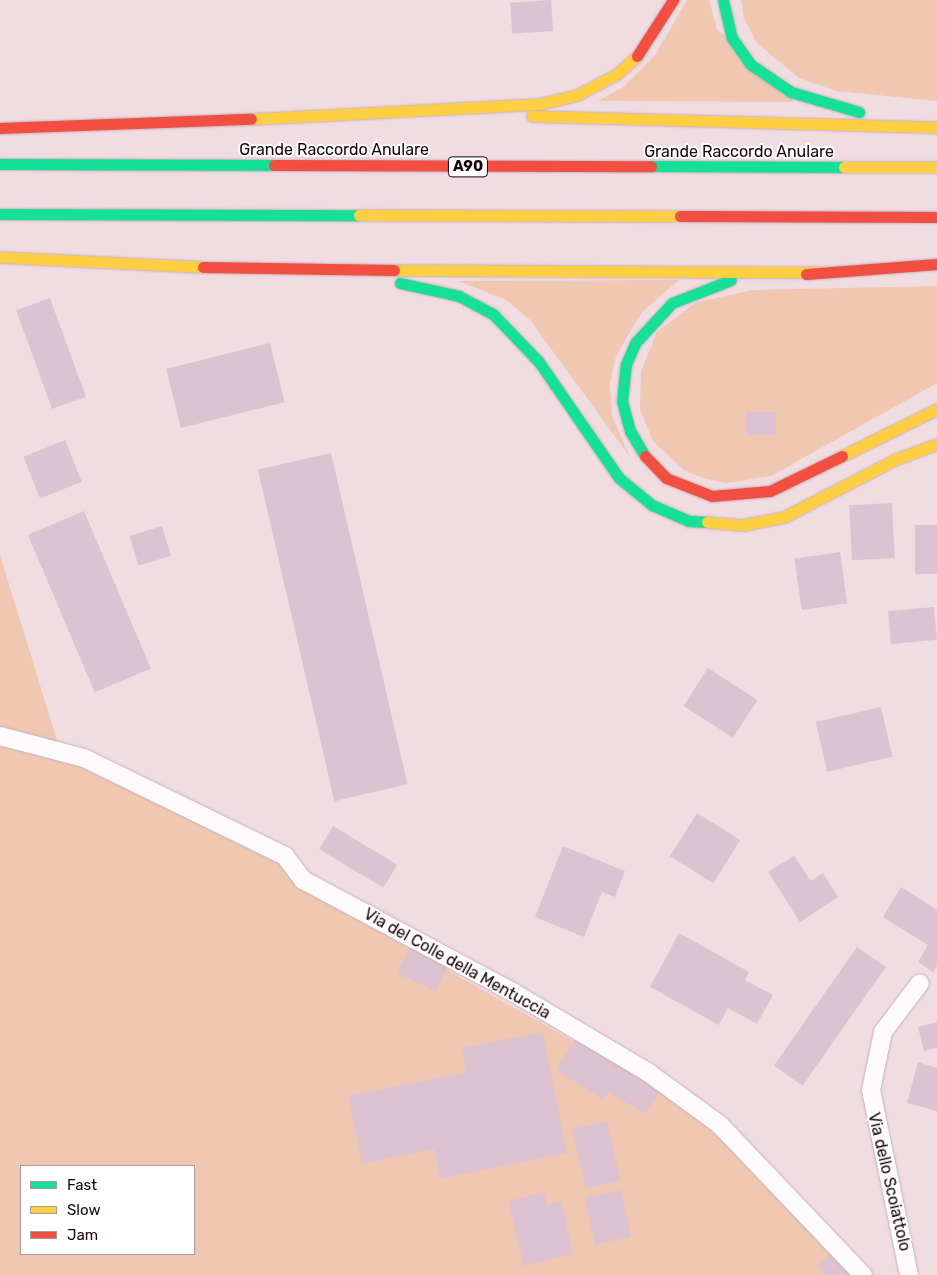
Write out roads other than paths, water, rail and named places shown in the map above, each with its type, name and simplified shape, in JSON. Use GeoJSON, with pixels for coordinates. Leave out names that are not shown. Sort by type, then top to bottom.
{"type":"FeatureCollection","features":[{"type":"Feature","properties":{"kind":"highway"},"geometry":{"type":"LineString","coordinates":[[0,128],[413,113],[539,104],[595,87],[640,53],[673,0]]}},
{"type":"Feature","properties":{"kind":"highway"},"geometry":{"type":"LineString","coordinates":[[723,0],[726,24],[737,45],[750,64],[776,84],[842,110],[937,122]]}},
{"type":"Feature","properties":{"kind":"highway"},"geometry":{"type":"LineString","coordinates":[[413,113],[937,127]]}},
{"type":"Feature","properties":{"kind":"highway","name":"Grande Raccordo Anulare"},"geometry":{"type":"LineString","coordinates":[[0,164],[937,167]]}},
{"type":"Feature","properties":{"kind":"highway"},"geometry":{"type":"LineString","coordinates":[[0,214],[937,216]]}},
{"type":"Feature","properties":{"kind":"highway"},"geometry":{"type":"LineString","coordinates":[[0,257],[113,265],[299,269],[824,272]]}},
{"type":"Feature","properties":{"kind":"highway"},"geometry":{"type":"LineString","coordinates":[[937,264],[824,272],[719,283],[683,296],[651,322],[626,364],[622,401],[630,431],[652,465],[666,478],[696,492],[745,496],[794,482],[937,409]]}},
{"type":"Feature","properties":{"kind":"highway"},"geometry":{"type":"LineString","coordinates":[[299,269],[424,286],[483,308],[540,362],[624,484],[652,505],[689,521],[743,526],[784,517],[896,459],[937,444]]}},
{"type":"Feature","properties":{"kind":"street","name":"Via del Colle della Mentuccia"},"geometry":{"type":"LineString","coordinates":[[0,736],[84,758],[285,856],[303,880],[511,991],[650,1073],[726,1131],[863,1275]]}},
{"type":"Feature","properties":{"kind":"street","name":"Via dello Scoiattolo"},"geometry":{"type":"LineString","coordinates":[[909,1275],[878,1140],[871,1090],[883,1032],[920,983]]}}]}
